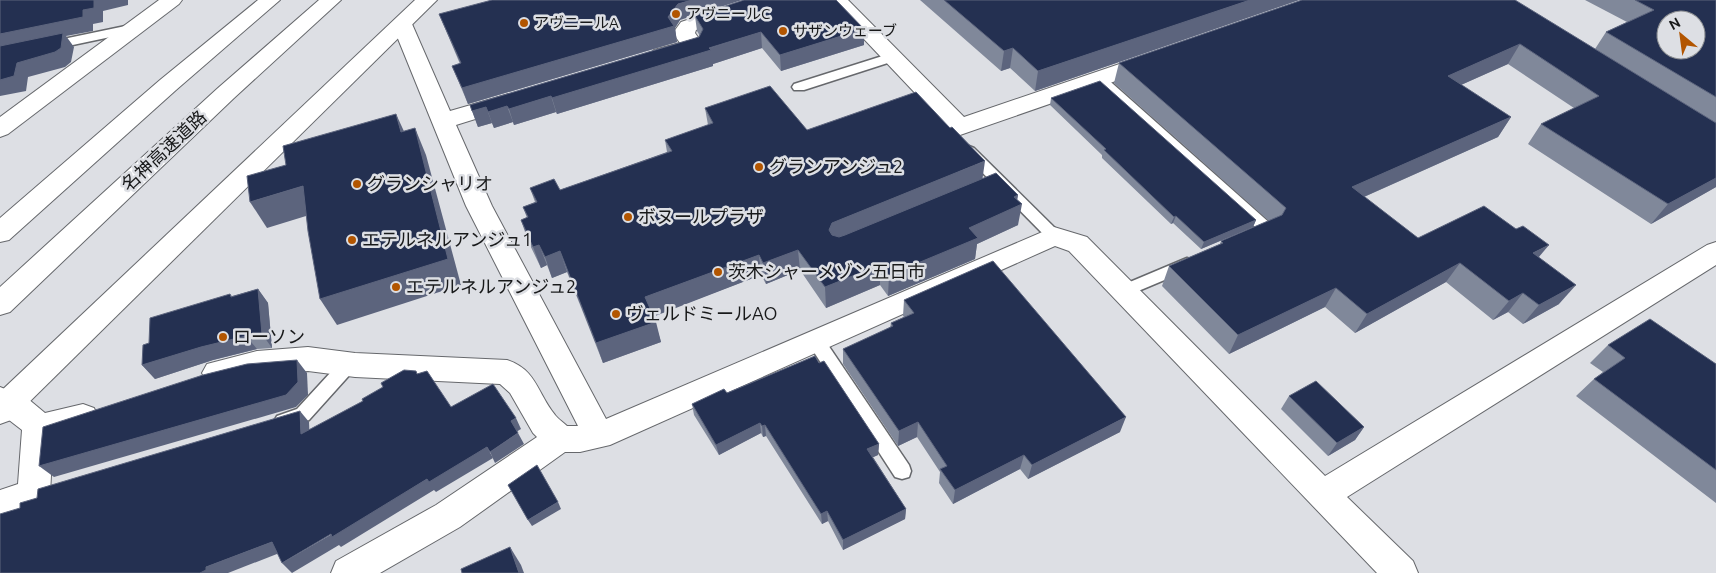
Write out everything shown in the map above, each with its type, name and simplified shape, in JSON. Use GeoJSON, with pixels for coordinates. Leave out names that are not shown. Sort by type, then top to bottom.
{"type":"FeatureCollection","features":[{"type":"Feature","properties":{"kind":"main road"},"geometry":{"type":"LineString","coordinates":[[0,129],[172,0]]}},
{"type":"Feature","properties":{"kind":"main road"},"geometry":{"type":"LineString","coordinates":[[0,233],[168,85],[270,0]]}},
{"type":"Feature","properties":{"kind":"main road","name":"名神高速道路"},"geometry":{"type":"LineString","coordinates":[[0,304],[226,93],[331,0]]}},
{"type":"Feature","properties":{"kind":"main road"},"geometry":{"type":"LineString","coordinates":[[0,505],[43,491],[38,427],[29,415],[3,404],[426,0]]}},
{"type":"Feature","properties":{"kind":"main road"},"geometry":{"type":"LineString","coordinates":[[646,60],[692,46],[684,32],[688,26],[769,0]]}},
{"type":"Feature","properties":{"kind":"main road"},"geometry":{"type":"LineString","coordinates":[[837,0],[960,127],[1174,53]]}},
{"type":"Feature","properties":{"kind":"main road"},"geometry":{"type":"LineString","coordinates":[[402,24],[479,206],[600,436]]}},
{"type":"Feature","properties":{"kind":"main road"},"geometry":{"type":"LineString","coordinates":[[443,120],[526,96]]}},
{"type":"Feature","properties":{"kind":"main road"},"geometry":{"type":"LineString","coordinates":[[348,573],[448,516],[560,439],[600,436],[1054,236],[1078,244],[1322,495],[1401,573]]}},
{"type":"Feature","properties":{"kind":"main road"},"geometry":{"type":"LineString","coordinates":[[1322,495],[1716,252]]}},
{"type":"Feature","properties":{"kind":"main road"},"geometry":{"type":"LineString","coordinates":[[195,380],[256,363],[308,360],[348,365],[507,372],[520,384],[544,424],[560,439]]}},
{"type":"Feature","properties":{"kind":"main road"},"geometry":{"type":"LineString","coordinates":[[38,427],[68,422],[104,410]]}},
{"type":"Feature","properties":{"kind":"lane"},"geometry":{"type":"LineString","coordinates":[[38,48],[135,28]]}},
{"type":"Feature","properties":{"kind":"lane"},"geometry":{"type":"LineString","coordinates":[[799,86],[892,57]]}},
{"type":"Feature","properties":{"kind":"lane"},"geometry":{"type":"LineString","coordinates":[[1099,79],[1267,229],[1240,241]]}},
{"type":"Feature","properties":{"kind":"lane"},"geometry":{"type":"LineString","coordinates":[[960,127],[960,141],[1054,236]]}},
{"type":"Feature","properties":{"kind":"lane"},"geometry":{"type":"LineString","coordinates":[[983,190],[1001,182]]}},
{"type":"Feature","properties":{"kind":"lane"},"geometry":{"type":"LineString","coordinates":[[1124,291],[1204,256]]}},
{"type":"Feature","properties":{"kind":"lane"},"geometry":{"type":"LineString","coordinates":[[816,341],[902,471]]}},
{"type":"Feature","properties":{"kind":"lane"},"geometry":{"type":"LineString","coordinates":[[266,426],[303,415],[348,365]]}},
{"type":"Feature","properties":{"kind":"building"},"geometry":{"type":"Polygon","coordinates":[[[0,0],[94,0],[94,8],[83,10],[83,17],[0,34],[0,0]]]}},
{"type":"Feature","properties":{"kind":"building"},"geometry":{"type":"Polygon","coordinates":[[[492,0],[692,0],[678,4],[668,17],[674,26],[462,88],[452,66],[461,63],[439,14],[492,0]]]}},
{"type":"Feature","properties":{"kind":"building"},"geometry":{"type":"Polygon","coordinates":[[[744,0],[836,0],[864,29],[780,55],[761,32],[709,48],[711,50],[552,98],[551,96],[509,109],[507,106],[488,112],[486,107],[472,111],[470,105],[699,37],[703,29],[695,16],[744,0]]]}},
{"type":"Feature","properties":{"kind":"building"},"geometry":{"type":"Polygon","coordinates":[[[944,0],[1250,0],[1038,71],[1013,48],[1004,51],[944,0]]]}},
{"type":"Feature","properties":{"kind":"building"},"geometry":{"type":"Polygon","coordinates":[[[1302,0],[1515,0],[1716,123],[1716,178],[1668,204],[1541,124],[1599,96],[1520,44],[1448,76],[1511,117],[1352,187],[1418,238],[1484,206],[1516,229],[1523,226],[1549,245],[1533,253],[1576,285],[1539,305],[1523,293],[1509,301],[1460,263],[1367,314],[1336,288],[1238,335],[1169,266],[1282,215],[1286,208],[1119,63],[1302,0]]]}},
{"type":"Feature","properties":{"kind":"building"},"geometry":{"type":"Polygon","coordinates":[[[1635,0],[1716,0],[1716,97],[1606,32],[1654,10],[1635,0]]]}},
{"type":"Feature","properties":{"kind":"building"},"geometry":{"type":"Polygon","coordinates":[[[63,33],[61,48],[55,52],[17,63],[14,76],[0,80],[0,46],[63,33]]]}},
{"type":"Feature","properties":{"kind":"building"},"geometry":{"type":"Polygon","coordinates":[[[1100,81],[1256,220],[1204,242],[1176,216],[1174,217],[1104,150],[1106,149],[1051,98],[1100,81]]]}},
{"type":"Feature","properties":{"kind":"building"},"geometry":{"type":"Polygon","coordinates":[[[770,86],[807,130],[916,92],[985,161],[832,223],[829,230],[832,235],[839,237],[845,235],[996,173],[1018,195],[1014,197],[1022,204],[969,228],[978,238],[889,275],[880,265],[825,287],[798,250],[763,263],[759,255],[645,297],[656,322],[596,343],[560,251],[545,257],[539,245],[533,247],[521,220],[528,217],[523,207],[537,202],[530,188],[554,179],[560,190],[672,151],[665,140],[713,123],[705,108],[770,86]]]}},
{"type":"Feature","properties":{"kind":"building"},"geometry":{"type":"Polygon","coordinates":[[[396,114],[401,132],[415,128],[448,259],[320,299],[308,231],[303,186],[250,202],[247,176],[286,165],[283,146],[396,114]]]}},
{"type":"Feature","properties":{"kind":"building"},"geometry":{"type":"Polygon","coordinates":[[[993,261],[1126,417],[1032,465],[1024,455],[955,490],[940,469],[947,466],[918,422],[899,431],[843,349],[893,326],[891,323],[914,313],[904,300],[993,261]]]}},
{"type":"Feature","properties":{"kind":"building"},"geometry":{"type":"Polygon","coordinates":[[[258,289],[262,334],[201,347],[142,365],[143,345],[149,343],[150,318],[230,294],[231,297],[258,289]]]}},
{"type":"Feature","properties":{"kind":"building"},"geometry":{"type":"Polygon","coordinates":[[[1650,319],[1716,364],[1716,470],[1594,379],[1625,358],[1608,345],[1650,319]]]}},
{"type":"Feature","properties":{"kind":"building"},"geometry":{"type":"Polygon","coordinates":[[[815,356],[819,363],[824,361],[879,444],[867,449],[906,509],[843,540],[827,511],[821,514],[765,425],[762,426],[760,423],[716,445],[692,404],[724,389],[727,393],[815,356]]]}},
{"type":"Feature","properties":{"kind":"building"},"geometry":{"type":"Polygon","coordinates":[[[297,360],[298,382],[286,395],[39,466],[43,427],[203,375],[247,364],[297,360]]]}},
{"type":"Feature","properties":{"kind":"building"},"geometry":{"type":"Polygon","coordinates":[[[404,370],[416,371],[417,374],[427,371],[451,407],[493,384],[516,418],[511,421],[518,433],[490,452],[487,447],[429,482],[427,479],[332,537],[331,534],[282,563],[272,542],[206,567],[206,570],[200,573],[0,573],[0,514],[20,508],[20,503],[37,498],[38,489],[300,411],[301,434],[363,401],[362,399],[383,387],[381,383],[404,370]]]}},
{"type":"Feature","properties":{"kind":"building"},"geometry":{"type":"Polygon","coordinates":[[[1316,381],[1364,427],[1337,443],[1289,396],[1316,381]]]}},
{"type":"Feature","properties":{"kind":"building"},"geometry":{"type":"Polygon","coordinates":[[[537,465],[558,502],[528,520],[508,485],[537,465]]]}},
{"type":"Feature","properties":{"kind":"building"},"geometry":{"type":"Polygon","coordinates":[[[510,547],[519,573],[462,573],[461,569],[510,547]]]}},
{"type":"Feature","properties":{"kind":"place","name":"アヴニールC"},"geometry":{"type":"Point","coordinates":[676,14]}},
{"type":"Feature","properties":{"kind":"place","name":"アヴニールA"},"geometry":{"type":"Point","coordinates":[524,23]}},
{"type":"Feature","properties":{"kind":"place","name":"サザンウェーブ"},"geometry":{"type":"Point","coordinates":[783,31]}},
{"type":"Feature","properties":{"kind":"place","name":"グランアンジュ2"},"geometry":{"type":"Point","coordinates":[759,167]}},
{"type":"Feature","properties":{"kind":"place","name":"グランシャリオ"},"geometry":{"type":"Point","coordinates":[357,184]}},
{"type":"Feature","properties":{"kind":"place","name":"ボヌールプラザ"},"geometry":{"type":"Point","coordinates":[628,217]}},
{"type":"Feature","properties":{"kind":"place","name":"エテルネルアンジュ1"},"geometry":{"type":"Point","coordinates":[352,240]}},
{"type":"Feature","properties":{"kind":"place","name":"茨木シャーメゾン五日市"},"geometry":{"type":"Point","coordinates":[718,272]}},
{"type":"Feature","properties":{"kind":"place","name":"エテルネルアンジュ2"},"geometry":{"type":"Point","coordinates":[396,287]}},
{"type":"Feature","properties":{"kind":"place","name":"ヴェルドミールAO"},"geometry":{"type":"Point","coordinates":[616,314]}},
{"type":"Feature","properties":{"kind":"place","name":"ローソン"},"geometry":{"type":"Point","coordinates":[223,337]}}]}
